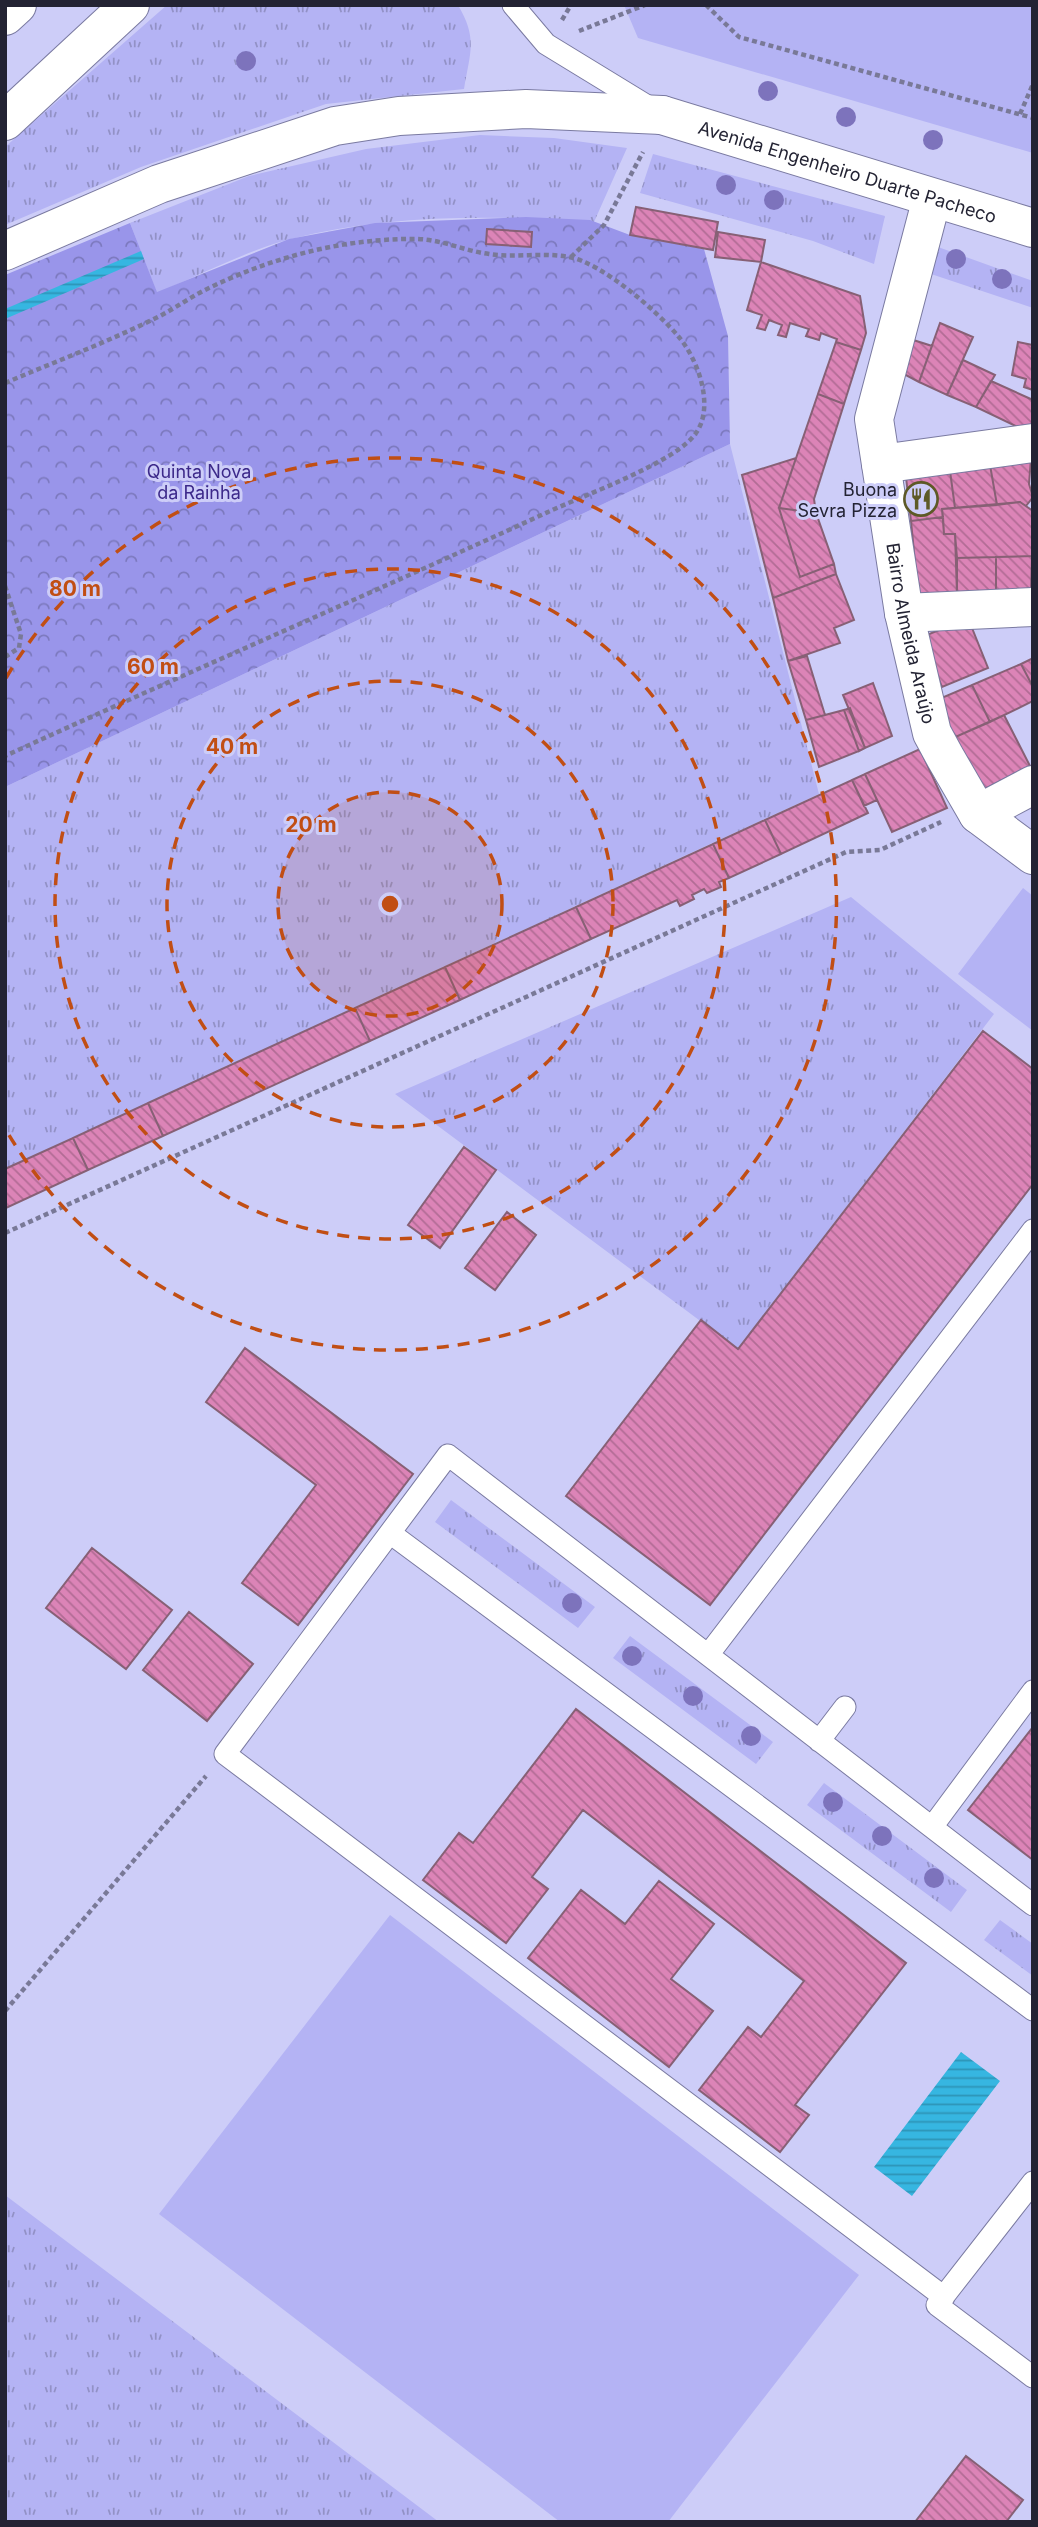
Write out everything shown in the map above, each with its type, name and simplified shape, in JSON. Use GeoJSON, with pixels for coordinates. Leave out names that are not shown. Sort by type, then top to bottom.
{"type":"FeatureCollection","features":[{"type":"Feature","properties":{"kind":"main road"},"geometry":{"type":"LineString","coordinates":[[5,16],[17,5]]}},
{"type":"Feature","properties":{"kind":"main road"},"geometry":{"type":"LineString","coordinates":[[5,121],[130,5]]}},
{"type":"Feature","properties":{"kind":"main road","name":"Avenida Engenheiro Duarte Pacheco"},"geometry":{"type":"LineString","coordinates":[[5,251],[159,184],[335,125],[399,116],[526,110],[662,115],[1033,228]]}},
{"type":"Feature","properties":{"kind":"main road","name":"Bairro Almeida Araújo"},"geometry":{"type":"LineString","coordinates":[[932,198],[874,419],[904,614],[932,733],[965,816]]}},
{"type":"Feature","properties":{"kind":"main road"},"geometry":{"type":"LineString","coordinates":[[881,464],[1030,440],[1033,443]]}},
{"type":"Feature","properties":{"kind":"main road"},"geometry":{"type":"LineString","coordinates":[[904,614],[1033,607]]}},
{"type":"Feature","properties":{"kind":"main road"},"geometry":{"type":"LineString","coordinates":[[965,816],[1033,785]]}},
{"type":"Feature","properties":{"kind":"main road"},"geometry":{"type":"LineString","coordinates":[[965,816],[1033,855]]}},
{"type":"Feature","properties":{"kind":"lane"},"geometry":{"type":"LineString","coordinates":[[513,5],[546,44],[639,97],[662,115]]}},
{"type":"Feature","properties":{"kind":"lane"},"geometry":{"type":"LineString","coordinates":[[708,1655],[1033,1230]]}},
{"type":"Feature","properties":{"kind":"lane"},"geometry":{"type":"LineString","coordinates":[[944,2297],[225,1754],[448,1455],[1033,1905]]}},
{"type":"Feature","properties":{"kind":"lane"},"geometry":{"type":"LineString","coordinates":[[390,1533],[1033,2010]]}},
{"type":"Feature","properties":{"kind":"lane"},"geometry":{"type":"LineString","coordinates":[[932,1827],[1033,1691]]}},
{"type":"Feature","properties":{"kind":"lane"},"geometry":{"type":"LineString","coordinates":[[820,1741],[845,1707]]}},
{"type":"Feature","properties":{"kind":"lane"},"geometry":{"type":"LineString","coordinates":[[1033,2182],[937,2305],[1033,2377]]}},
{"type":"Feature","properties":{"kind":"path"},"geometry":{"type":"LineString","coordinates":[[546,44],[645,5]]}},
{"type":"Feature","properties":{"kind":"path"},"geometry":{"type":"LineString","coordinates":[[706,5],[739,37],[1033,118]]}},
{"type":"Feature","properties":{"kind":"path"},"geometry":{"type":"LineString","coordinates":[[1020,114],[1033,84]]}},
{"type":"Feature","properties":{"kind":"path"},"geometry":{"type":"LineString","coordinates":[[571,257],[604,225],[662,115]]}},
{"type":"Feature","properties":{"kind":"path"},"geometry":{"type":"LineString","coordinates":[[5,383],[160,316],[209,288],[266,265],[325,247],[373,240],[421,239],[444,241],[488,254],[571,257],[645,302],[682,340],[698,372],[705,409],[697,432],[684,445],[660,461],[5,755]]}},
{"type":"Feature","properties":{"kind":"path"},"geometry":{"type":"LineString","coordinates":[[5,586],[21,634],[19,648],[5,657]]}},
{"type":"Feature","properties":{"kind":"path"},"geometry":{"type":"LineString","coordinates":[[5,1233],[846,852],[880,850],[965,816]]}},
{"type":"Feature","properties":{"kind":"path"},"geometry":{"type":"LineString","coordinates":[[5,2011],[225,1754]]}},
{"type":"Feature","properties":{"kind":"green space"},"geometry":{"type":"Polygon","coordinates":[[[167,5],[458,5],[468,27],[471,46],[464,89],[326,104],[141,167],[5,225],[5,147],[167,5]]]}},
{"type":"Feature","properties":{"kind":"green space"},"geometry":{"type":"Polygon","coordinates":[[[624,5],[1033,5],[1033,153],[638,38],[624,5]]]}},
{"type":"Feature","properties":{"kind":"green space"},"geometry":{"type":"Polygon","coordinates":[[[480,135],[554,138],[627,148],[594,222],[441,218],[328,231],[258,250],[157,293],[130,223],[249,176],[366,149],[480,135]]]}},
{"type":"Feature","properties":{"kind":"green space"},"geometry":{"type":"Polygon","coordinates":[[[653,154],[885,216],[874,264],[813,241],[640,193],[653,154]]]}},
{"type":"Feature","properties":{"kind":"green space","name":"Quinta Nova da Rainha"},"geometry":{"type":"Polygon","coordinates":[[[526,217],[590,220],[630,235],[704,249],[728,336],[730,444],[5,787],[5,275],[130,223],[157,292],[289,239],[375,223],[526,217]]]}},
{"type":"Feature","properties":{"kind":"green space"},"geometry":{"type":"Polygon","coordinates":[[[938,247],[1033,281],[1033,308],[931,274],[938,247]]]}},
{"type":"Feature","properties":{"kind":"green space"},"geometry":{"type":"Polygon","coordinates":[[[730,444],[819,794],[5,1169],[5,787],[730,444]]]}},
{"type":"Feature","properties":{"kind":"green space"},"geometry":{"type":"Polygon","coordinates":[[[1023,888],[1033,896],[1033,1031],[958,974],[1023,888]]]}},
{"type":"Feature","properties":{"kind":"green space"},"geometry":{"type":"Polygon","coordinates":[[[851,897],[994,1014],[738,1349],[395,1094],[851,897]]]}},
{"type":"Feature","properties":{"kind":"green space"},"geometry":{"type":"Polygon","coordinates":[[[451,1500],[595,1607],[578,1628],[435,1522],[451,1500]]]}},
{"type":"Feature","properties":{"kind":"green space"},"geometry":{"type":"Polygon","coordinates":[[[630,1636],[773,1742],[756,1764],[613,1658],[630,1636]]]}},
{"type":"Feature","properties":{"kind":"green space"},"geometry":{"type":"Polygon","coordinates":[[[824,1783],[967,1890],[951,1912],[807,1805],[824,1783]]]}},
{"type":"Feature","properties":{"kind":"green space"},"geometry":{"type":"Polygon","coordinates":[[[390,1915],[859,2275],[668,2522],[560,2522],[159,2214],[390,1915]]]}},
{"type":"Feature","properties":{"kind":"green space"},"geometry":{"type":"Polygon","coordinates":[[[1000,1920],[1033,1944],[1033,1976],[984,1940],[1000,1920]]]}},
{"type":"Feature","properties":{"kind":"green space"},"geometry":{"type":"Polygon","coordinates":[[[5,2195],[439,2522],[5,2522],[5,2195]]]}},
{"type":"Feature","properties":{"kind":"shaded area"},"geometry":{"type":"Polygon","coordinates":[[[141,251],[144,259],[5,319],[5,309],[141,251]]]}},
{"type":"Feature","properties":{"kind":"shaded area"},"geometry":{"type":"Polygon","coordinates":[[[961,2052],[1000,2081],[912,2196],[874,2167],[961,2052]]]}},
{"type":"Feature","properties":{"kind":"building"},"geometry":{"type":"Polygon","coordinates":[[[636,207],[718,222],[713,250],[630,235],[636,207]]]}},
{"type":"Feature","properties":{"kind":"building"},"geometry":{"type":"Polygon","coordinates":[[[487,229],[532,232],[531,247],[486,244],[487,229]]]}},
{"type":"Feature","properties":{"kind":"building"},"geometry":{"type":"Polygon","coordinates":[[[718,232],[765,240],[761,262],[715,257],[718,232]]]}},
{"type":"Feature","properties":{"kind":"building"},"geometry":{"type":"Polygon","coordinates":[[[761,262],[860,296],[866,333],[861,350],[836,342],[837,339],[821,333],[819,340],[806,336],[809,329],[790,323],[786,337],[778,335],[782,325],[769,320],[765,330],[757,328],[762,315],[747,310],[761,262]]]}},
{"type":"Feature","properties":{"kind":"building"},"geometry":{"type":"Polygon","coordinates":[[[940,323],[973,337],[947,395],[919,382],[940,323]]]}},
{"type":"Feature","properties":{"kind":"building"},"geometry":{"type":"Polygon","coordinates":[[[907,338],[932,346],[919,382],[900,372],[907,338]]]}},
{"type":"Feature","properties":{"kind":"building"},"geometry":{"type":"Polygon","coordinates":[[[836,342],[861,350],[844,404],[818,394],[836,342]]]}},
{"type":"Feature","properties":{"kind":"building"},"geometry":{"type":"Polygon","coordinates":[[[1018,342],[1033,345],[1033,390],[1024,387],[1026,379],[1012,375],[1018,342]]]}},
{"type":"Feature","properties":{"kind":"building"},"geometry":{"type":"Polygon","coordinates":[[[963,360],[995,375],[976,407],[947,395],[963,360]]]}},
{"type":"Feature","properties":{"kind":"building"},"geometry":{"type":"Polygon","coordinates":[[[991,381],[1033,400],[1033,422],[1028,432],[976,407],[991,381]]]}},
{"type":"Feature","properties":{"kind":"building"},"geometry":{"type":"Polygon","coordinates":[[[818,394],[844,404],[814,499],[816,513],[779,508],[818,394]]]}},
{"type":"Feature","properties":{"kind":"building"},"geometry":{"type":"Polygon","coordinates":[[[796,458],[779,508],[800,577],[834,564],[836,574],[773,598],[742,475],[796,458]]]}},
{"type":"Feature","properties":{"kind":"building"},"geometry":{"type":"Polygon","coordinates":[[[1031,459],[1029,484],[1033,497],[1026,506],[1020,502],[997,505],[990,465],[1031,459]]]}},
{"type":"Feature","properties":{"kind":"building"},"geometry":{"type":"Polygon","coordinates":[[[990,465],[997,505],[955,508],[950,471],[990,465]]]}},
{"type":"Feature","properties":{"kind":"building"},"geometry":{"type":"Polygon","coordinates":[[[950,471],[955,508],[942,509],[943,517],[911,521],[906,477],[950,471]]]}},
{"type":"Feature","properties":{"kind":"building"},"geometry":{"type":"Polygon","coordinates":[[[1020,502],[1033,511],[1033,556],[957,558],[955,534],[944,534],[942,509],[1020,502]]]}},
{"type":"Feature","properties":{"kind":"building"},"geometry":{"type":"Polygon","coordinates":[[[779,508],[816,513],[834,564],[800,577],[779,508]]]}},
{"type":"Feature","properties":{"kind":"building"},"geometry":{"type":"Polygon","coordinates":[[[943,517],[944,534],[955,534],[957,594],[918,594],[911,521],[943,517]]]}},
{"type":"Feature","properties":{"kind":"building"},"geometry":{"type":"Polygon","coordinates":[[[1032,556],[1031,594],[996,594],[996,557],[1032,556]]]}},
{"type":"Feature","properties":{"kind":"building"},"geometry":{"type":"Polygon","coordinates":[[[996,557],[996,594],[957,594],[957,558],[996,557]]]}},
{"type":"Feature","properties":{"kind":"building"},"geometry":{"type":"Polygon","coordinates":[[[836,574],[854,620],[834,628],[840,643],[788,661],[773,598],[836,574]]]}},
{"type":"Feature","properties":{"kind":"building"},"geometry":{"type":"Polygon","coordinates":[[[968,618],[988,668],[942,687],[922,637],[968,618]]]}},
{"type":"Feature","properties":{"kind":"building"},"geometry":{"type":"Polygon","coordinates":[[[807,656],[825,715],[806,720],[788,661],[807,656]]]}},
{"type":"Feature","properties":{"kind":"building"},"geometry":{"type":"Polygon","coordinates":[[[1033,658],[1033,687],[1021,664],[1033,658]]]}},
{"type":"Feature","properties":{"kind":"building"},"geometry":{"type":"Polygon","coordinates":[[[1021,664],[1033,687],[1033,701],[990,722],[972,685],[1021,664]]]}},
{"type":"Feature","properties":{"kind":"building"},"geometry":{"type":"Polygon","coordinates":[[[873,683],[892,736],[865,748],[843,695],[873,683]]]}},
{"type":"Feature","properties":{"kind":"building"},"geometry":{"type":"Polygon","coordinates":[[[972,685],[990,722],[951,739],[939,699],[972,685]]]}},
{"type":"Feature","properties":{"kind":"building"},"geometry":{"type":"Polygon","coordinates":[[[850,708],[865,748],[859,751],[844,710],[850,708]]]}},
{"type":"Feature","properties":{"kind":"building"},"geometry":{"type":"Polygon","coordinates":[[[844,710],[859,751],[819,767],[806,720],[844,710]]]}},
{"type":"Feature","properties":{"kind":"building"},"geometry":{"type":"Polygon","coordinates":[[[1004,715],[1030,766],[983,790],[951,739],[1004,715]]]}},
{"type":"Feature","properties":{"kind":"building"},"geometry":{"type":"Polygon","coordinates":[[[920,749],[947,808],[892,832],[865,774],[920,749]]]}},
{"type":"Feature","properties":{"kind":"building"},"geometry":{"type":"Polygon","coordinates":[[[865,774],[877,800],[864,806],[852,780],[865,774]]]}},
{"type":"Feature","properties":{"kind":"building"},"geometry":{"type":"Polygon","coordinates":[[[852,780],[868,813],[781,854],[765,820],[852,780]]]}},
{"type":"Feature","properties":{"kind":"building"},"geometry":{"type":"Polygon","coordinates":[[[765,820],[781,854],[729,878],[713,844],[765,820]]]}},
{"type":"Feature","properties":{"kind":"building"},"geometry":{"type":"Polygon","coordinates":[[[713,844],[729,878],[719,882],[721,887],[707,893],[704,889],[692,895],[694,899],[680,906],[677,900],[591,939],[576,907],[713,844]]]}},
{"type":"Feature","properties":{"kind":"building"},"geometry":{"type":"Polygon","coordinates":[[[576,907],[591,939],[460,1000],[445,967],[576,907]]]}},
{"type":"Feature","properties":{"kind":"building"},"geometry":{"type":"Polygon","coordinates":[[[445,967],[460,1000],[370,1041],[355,1008],[445,967]]]}},
{"type":"Feature","properties":{"kind":"building"},"geometry":{"type":"Polygon","coordinates":[[[355,1008],[370,1041],[163,1136],[148,1103],[355,1008]]]}},
{"type":"Feature","properties":{"kind":"building"},"geometry":{"type":"Polygon","coordinates":[[[983,1031],[1033,1069],[1033,1184],[710,1605],[566,1496],[701,1320],[738,1349],[983,1031]]]}},
{"type":"Feature","properties":{"kind":"building"},"geometry":{"type":"Polygon","coordinates":[[[148,1103],[163,1136],[88,1170],[73,1138],[148,1103]]]}},
{"type":"Feature","properties":{"kind":"building"},"geometry":{"type":"Polygon","coordinates":[[[73,1138],[88,1170],[6,1208],[5,1169],[73,1138]]]}},
{"type":"Feature","properties":{"kind":"building"},"geometry":{"type":"Polygon","coordinates":[[[464,1147],[496,1170],[440,1248],[408,1225],[464,1147]]]}},
{"type":"Feature","properties":{"kind":"building"},"geometry":{"type":"Polygon","coordinates":[[[507,1212],[536,1235],[495,1290],[465,1268],[507,1212]]]}},
{"type":"Feature","properties":{"kind":"building"},"geometry":{"type":"Polygon","coordinates":[[[245,1348],[413,1474],[298,1625],[242,1583],[316,1485],[206,1402],[245,1348]]]}},
{"type":"Feature","properties":{"kind":"building"},"geometry":{"type":"Polygon","coordinates":[[[92,1548],[172,1610],[126,1669],[46,1608],[92,1548]]]}},
{"type":"Feature","properties":{"kind":"building"},"geometry":{"type":"Polygon","coordinates":[[[189,1612],[253,1664],[207,1721],[143,1670],[189,1612]]]}},
{"type":"Feature","properties":{"kind":"building"},"geometry":{"type":"Polygon","coordinates":[[[576,1709],[906,1963],[795,2105],[809,2115],[780,2152],[699,2090],[748,2027],[761,2037],[804,1981],[583,1810],[532,1877],[548,1889],[506,1943],[423,1880],[459,1833],[473,1843],[576,1709]]]}},
{"type":"Feature","properties":{"kind":"building"},"geometry":{"type":"Polygon","coordinates":[[[1033,1727],[1033,1860],[968,1810],[1033,1727]]]}},
{"type":"Feature","properties":{"kind":"building"},"geometry":{"type":"Polygon","coordinates":[[[659,1881],[714,1924],[671,1979],[713,2011],[669,2067],[528,1958],[581,1890],[625,1924],[659,1881]]]}},
{"type":"Feature","properties":{"kind":"building"},"geometry":{"type":"Polygon","coordinates":[[[966,2456],[1023,2500],[1006,2522],[915,2522],[966,2456]]]}},
{"type":"Feature","properties":{"kind":"place","name":"Buona Sevra Pizza"},"geometry":{"type":"Point","coordinates":[921,499]}}]}
